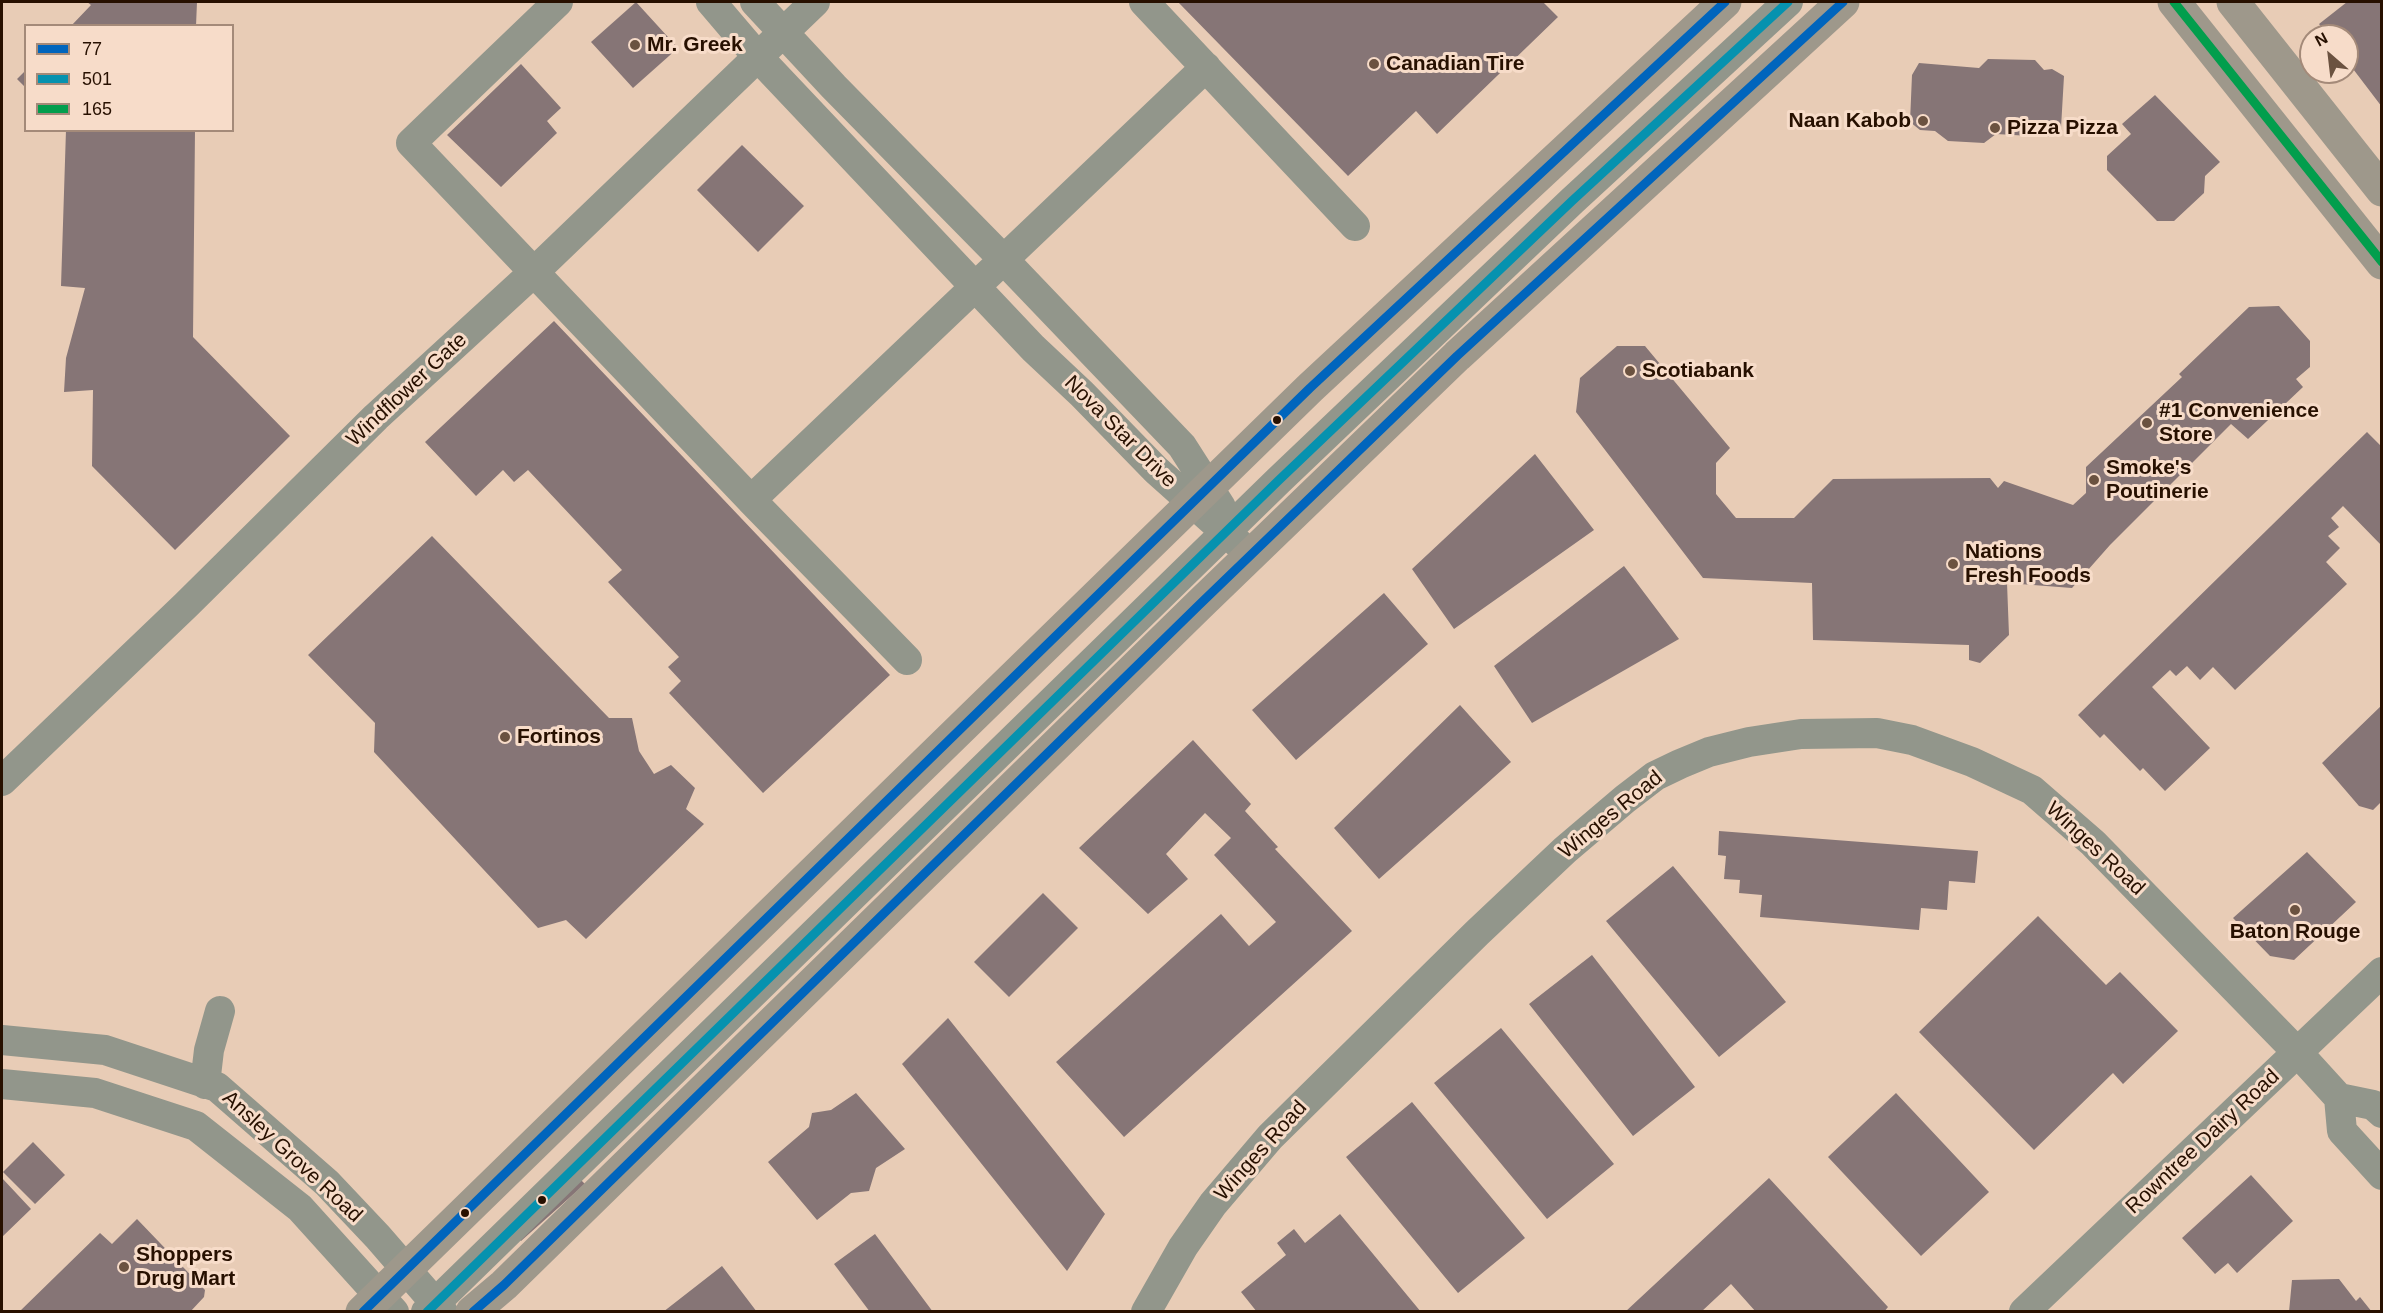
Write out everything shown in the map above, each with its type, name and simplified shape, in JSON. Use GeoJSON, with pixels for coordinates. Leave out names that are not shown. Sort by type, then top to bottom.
{"type":"FeatureCollection","features":[{"type":"Feature","properties":{"kind":"main road"},"geometry":{"type":"LineString","coordinates":[[378,1306],[406,1269],[1200,495],[1419,285],[1725,2]]}},
{"type":"Feature","properties":{"kind":"main road"},"geometry":{"type":"LineString","coordinates":[[472,1311],[512,1276],[1457,356],[1843,2]]}},
{"type":"Feature","properties":{"kind":"main road"},"geometry":{"type":"LineString","coordinates":[[2174,2],[2382,263]]}},
{"type":"Feature","properties":{"kind":"main road"},"geometry":{"type":"LineString","coordinates":[[2233,2],[2382,190]]}},
{"type":"Feature","properties":{"kind":"street"},"geometry":{"type":"LineString","coordinates":[[558,2],[411,143],[751,501],[907,660]]}},
{"type":"Feature","properties":{"kind":"street","name":"Nova Star Drive"},"geometry":{"type":"LineString","coordinates":[[711,2],[757,56],[1033,348],[1082,394],[1156,470],[1200,495],[1251,555]]}},
{"type":"Feature","properties":{"kind":"street","name":"Nova Star Drive"},"geometry":{"type":"LineString","coordinates":[[756,2],[834,87],[1005,260],[1182,446],[1200,495]]}},
{"type":"Feature","properties":{"kind":"street","name":"Windflower Gate"},"geometry":{"type":"LineString","coordinates":[[2,781],[186,605],[376,417],[534,272],[816,2]]}},
{"type":"Feature","properties":{"kind":"street"},"geometry":{"type":"LineString","coordinates":[[1144,2],[1355,226]]}},
{"type":"Feature","properties":{"kind":"street"},"geometry":{"type":"LineString","coordinates":[[435,1308],[1229,529],[1572,201],[1788,2]]}},
{"type":"Feature","properties":{"kind":"street"},"geometry":{"type":"LineString","coordinates":[[751,501],[1206,67]]}},
{"type":"Feature","properties":{"kind":"street","name":"Winges Road"},"geometry":{"type":"LineString","coordinates":[[1146,1311],[1183,1247],[1213,1204],[1248,1162],[1284,1123],[1509,903],[1624,799],[1655,776],[1709,752],[1749,742],[1801,734],[1877,733],[1941,749],[2032,790],[2093,843],[2339,1098]]}},
{"type":"Feature","properties":{"kind":"street","name":"Rowntree Dairy Road"},"geometry":{"type":"LineString","coordinates":[[2024,1311],[2382,972]]}},
{"type":"Feature","properties":{"kind":"street"},"geometry":{"type":"LineString","coordinates":[[205,1084],[208,1050],[220,1011]]}},
{"type":"Feature","properties":{"kind":"street","name":"Ansley Grove Road"},"geometry":{"type":"LineString","coordinates":[[2,1040],[105,1050],[217,1087],[327,1183],[406,1269],[435,1308]]}},
{"type":"Feature","properties":{"kind":"street","name":"Ansley Grove Road"},"geometry":{"type":"LineString","coordinates":[[2,1084],[95,1093],[196,1126],[300,1208],[378,1306]]}},
{"type":"Feature","properties":{"kind":"street"},"geometry":{"type":"LineString","coordinates":[[2382,1113],[2373,1105],[2339,1098],[2342,1131],[2382,1175]]}},
{"type":"Feature","properties":{"kind":"building"},"geometry":{"type":"Polygon","coordinates":[[[87,2],[197,2],[196,24],[73,24],[91,5],[87,2]]]}},
{"type":"Feature","properties":{"kind":"building","name":"Mr. Greek"},"geometry":{"type":"Polygon","coordinates":[[[636,2],[678,48],[633,88],[591,42],[636,2]]]}},
{"type":"Feature","properties":{"kind":"building","name":"Canadian Tire"},"geometry":{"type":"Polygon","coordinates":[[[1178,2],[1543,2],[1558,17],[1437,134],[1416,111],[1348,176],[1178,2]]]}},
{"type":"Feature","properties":{"kind":"building"},"geometry":{"type":"Polygon","coordinates":[[[2347,2],[2382,2],[2382,107],[2359,77],[2359,24],[2319,24],[2347,2]]]}},
{"type":"Feature","properties":{"kind":"building"},"geometry":{"type":"Polygon","coordinates":[[[1988,59],[2035,60],[2044,70],[2052,69],[2064,76],[2061,128],[2048,137],[1996,134],[1984,143],[1948,141],[1935,131],[1920,130],[1910,122],[1912,75],[1919,63],[1979,68],[1988,59]]]}},
{"type":"Feature","properties":{"kind":"building"},"geometry":{"type":"Polygon","coordinates":[[[521,64],[561,108],[547,121],[557,133],[501,187],[447,135],[521,64]]]}},
{"type":"Feature","properties":{"kind":"building"},"geometry":{"type":"Polygon","coordinates":[[[24,72],[24,86],[17,79],[24,72]]]}},
{"type":"Feature","properties":{"kind":"building"},"geometry":{"type":"Polygon","coordinates":[[[2155,95],[2220,162],[2205,176],[2204,193],[2174,221],[2157,221],[2107,170],[2107,156],[2131,134],[2122,124],[2155,95]]]}},
{"type":"Feature","properties":{"kind":"building"},"geometry":{"type":"Polygon","coordinates":[[[66,132],[195,132],[193,337],[290,436],[175,550],[92,466],[93,390],[64,392],[66,358],[85,288],[61,286],[66,132]]]}},
{"type":"Feature","properties":{"kind":"building"},"geometry":{"type":"Polygon","coordinates":[[[742,145],[804,206],[758,252],[697,190],[742,145]]]}},
{"type":"Feature","properties":{"kind":"building"},"geometry":{"type":"Polygon","coordinates":[[[2279,306],[2310,341],[2310,367],[2296,379],[2303,387],[2248,439],[2231,424],[2110,545],[2072,588],[2007,583],[2009,635],[1980,663],[1969,660],[1969,645],[1813,640],[1812,583],[1703,578],[1576,412],[1580,378],[1617,346],[1645,346],[1730,448],[1716,463],[1716,494],[1736,518],[1794,518],[1833,479],[1990,478],[1998,488],[2004,481],[2073,505],[2086,493],[2086,467],[2182,377],[2179,374],[2249,307],[2279,306]]]}},
{"type":"Feature","properties":{"kind":"building"},"geometry":{"type":"Polygon","coordinates":[[[554,321],[890,675],[763,793],[669,693],[681,681],[668,667],[679,657],[608,582],[622,570],[528,470],[514,482],[503,470],[476,496],[425,442],[554,321]]]}},
{"type":"Feature","properties":{"kind":"building"},"geometry":{"type":"Polygon","coordinates":[[[2367,432],[2382,447],[2382,546],[2343,506],[2331,518],[2339,527],[2328,536],[2340,548],[2326,562],[2347,584],[2235,690],[2213,667],[2200,680],[2187,666],[2176,676],[2170,670],[2152,687],[2210,748],[2165,791],[2143,768],[2140,771],[2104,734],[2100,738],[2078,715],[2367,432]]]}},
{"type":"Feature","properties":{"kind":"building"},"geometry":{"type":"Polygon","coordinates":[[[1535,454],[1594,530],[1454,629],[1412,569],[1535,454]]]}},
{"type":"Feature","properties":{"kind":"building","name":"Fortinos"},"geometry":{"type":"Polygon","coordinates":[[[432,536],[609,718],[632,718],[639,751],[654,774],[671,765],[695,788],[686,809],[704,824],[586,939],[566,920],[538,928],[374,752],[375,723],[308,655],[432,536]]]}},
{"type":"Feature","properties":{"kind":"building"},"geometry":{"type":"Polygon","coordinates":[[[1624,566],[1679,639],[1532,723],[1494,666],[1624,566]]]}},
{"type":"Feature","properties":{"kind":"building"},"geometry":{"type":"Polygon","coordinates":[[[1384,593],[1428,644],[1296,760],[1252,710],[1384,593]]]}},
{"type":"Feature","properties":{"kind":"building"},"geometry":{"type":"Polygon","coordinates":[[[1460,705],[1511,762],[1379,879],[1334,828],[1460,705]]]}},
{"type":"Feature","properties":{"kind":"building"},"geometry":{"type":"Polygon","coordinates":[[[2382,705],[2382,801],[2373,810],[2359,806],[2322,763],[2382,705]]]}},
{"type":"Feature","properties":{"kind":"building"},"geometry":{"type":"Polygon","coordinates":[[[1193,740],[1251,804],[1245,811],[1278,847],[1275,849],[1352,931],[1124,1137],[1056,1062],[1221,914],[1249,946],[1276,922],[1214,855],[1231,838],[1205,813],[1166,854],[1188,879],[1148,914],[1079,848],[1193,740]]]}},
{"type":"Feature","properties":{"kind":"building"},"geometry":{"type":"Polygon","coordinates":[[[1719,831],[1978,851],[1975,883],[1949,881],[1947,910],[1921,908],[1919,930],[1760,917],[1762,895],[1739,893],[1740,880],[1724,879],[1726,856],[1718,855],[1719,831]]]}},
{"type":"Feature","properties":{"kind":"building","name":"Baton Rouge"},"geometry":{"type":"Polygon","coordinates":[[[2307,852],[2356,902],[2294,960],[2270,956],[2233,918],[2307,852]]]}},
{"type":"Feature","properties":{"kind":"building"},"geometry":{"type":"Polygon","coordinates":[[[1673,866],[1786,1002],[1719,1057],[1606,921],[1673,866]]]}},
{"type":"Feature","properties":{"kind":"building"},"geometry":{"type":"Polygon","coordinates":[[[1043,893],[1078,928],[1009,997],[974,962],[1043,893]]]}},
{"type":"Feature","properties":{"kind":"building"},"geometry":{"type":"Polygon","coordinates":[[[2038,916],[2106,985],[2120,972],[2178,1031],[2123,1084],[2113,1073],[2034,1150],[1919,1032],[2038,916]]]}},
{"type":"Feature","properties":{"kind":"building"},"geometry":{"type":"Polygon","coordinates":[[[1592,955],[1695,1087],[1633,1136],[1529,1004],[1592,955]]]}},
{"type":"Feature","properties":{"kind":"building"},"geometry":{"type":"Polygon","coordinates":[[[948,1018],[1105,1214],[1067,1271],[902,1064],[948,1018]]]}},
{"type":"Feature","properties":{"kind":"building"},"geometry":{"type":"Polygon","coordinates":[[[1501,1028],[1614,1164],[1547,1219],[1434,1083],[1501,1028]]]}},
{"type":"Feature","properties":{"kind":"building"},"geometry":{"type":"Polygon","coordinates":[[[856,1093],[905,1149],[876,1168],[869,1191],[851,1193],[817,1220],[768,1162],[809,1127],[812,1113],[831,1110],[856,1093]]]}},
{"type":"Feature","properties":{"kind":"building"},"geometry":{"type":"Polygon","coordinates":[[[1896,1093],[1989,1192],[1921,1256],[1828,1157],[1896,1093]]]}},
{"type":"Feature","properties":{"kind":"building"},"geometry":{"type":"Polygon","coordinates":[[[1412,1102],[1525,1238],[1458,1293],[1346,1157],[1412,1102]]]}},
{"type":"Feature","properties":{"kind":"building"},"geometry":{"type":"Polygon","coordinates":[[[33,1142],[65,1175],[35,1204],[3,1172],[33,1142]]]}},
{"type":"Feature","properties":{"kind":"building"},"geometry":{"type":"Polygon","coordinates":[[[576,1175],[585,1184],[521,1241],[513,1232],[576,1175]]]}},
{"type":"Feature","properties":{"kind":"building"},"geometry":{"type":"Polygon","coordinates":[[[2251,1175],[2293,1221],[2237,1273],[2228,1263],[2215,1274],[2182,1238],[2251,1175]]]}},
{"type":"Feature","properties":{"kind":"building"},"geometry":{"type":"Polygon","coordinates":[[[2,1178],[31,1209],[2,1237],[2,1178]]]}},
{"type":"Feature","properties":{"kind":"building"},"geometry":{"type":"Polygon","coordinates":[[[1769,1178],[1888,1307],[1884,1312],[1756,1312],[1731,1284],[1701,1312],[1625,1312],[1769,1178]]]}},
{"type":"Feature","properties":{"kind":"building"},"geometry":{"type":"Polygon","coordinates":[[[1340,1214],[1421,1312],[1257,1312],[1241,1292],[1286,1255],[1277,1243],[1294,1229],[1305,1243],[1340,1214]]]}},
{"type":"Feature","properties":{"kind":"building","name":"Shoppers Drug Mart"},"geometry":{"type":"Polygon","coordinates":[[[137,1219],[205,1290],[204,1297],[190,1312],[19,1312],[100,1233],[112,1244],[137,1219]]]}},
{"type":"Feature","properties":{"kind":"building"},"geometry":{"type":"Polygon","coordinates":[[[875,1234],[933,1312],[870,1312],[834,1264],[875,1234]]]}},
{"type":"Feature","properties":{"kind":"building"},"geometry":{"type":"Polygon","coordinates":[[[722,1266],[757,1312],[663,1312],[722,1266]]]}},
{"type":"Feature","properties":{"kind":"building"},"geometry":{"type":"Polygon","coordinates":[[[2339,1279],[2356,1301],[2360,1297],[2372,1312],[2289,1312],[2292,1280],[2339,1279]]]}},
{"type":"Feature","properties":{"kind":"transit line","name":"77"},"geometry":{"type":"LineString","coordinates":[[363,1312],[1310,388],[1725,2]]}},
{"type":"Feature","properties":{"kind":"transit line","name":"501"},"geometry":{"type":"LineString","coordinates":[[427,1312],[1278,481],[1572,201],[1788,2]]}},
{"type":"Feature","properties":{"kind":"transit line","name":"77"},"geometry":{"type":"LineString","coordinates":[[473,1312],[504,1285],[1457,356],[1843,2]]}},
{"type":"Feature","properties":{"kind":"transit line","name":"165"},"geometry":{"type":"LineString","coordinates":[[2174,2],[2382,262]]}},
{"type":"Feature","properties":{"kind":"place","name":"Mr. Greek"},"geometry":{"type":"Point","coordinates":[635,45]}},
{"type":"Feature","properties":{"kind":"place","name":"Canadian Tire"},"geometry":{"type":"Point","coordinates":[1374,64]}},
{"type":"Feature","properties":{"kind":"place","name":"Naan Kabob"},"geometry":{"type":"Point","coordinates":[1923,121]}},
{"type":"Feature","properties":{"kind":"place","name":"Pizza Pizza"},"geometry":{"type":"Point","coordinates":[1995,128]}},
{"type":"Feature","properties":{"kind":"place","name":"Scotiabank"},"geometry":{"type":"Point","coordinates":[1630,371]}},
{"type":"Feature","properties":{"kind":"place","name":"#1 Convenience Store"},"geometry":{"type":"Point","coordinates":[2147,423]}},
{"type":"Feature","properties":{"kind":"place","name":"Smoke's Poutinerie"},"geometry":{"type":"Point","coordinates":[2094,480]}},
{"type":"Feature","properties":{"kind":"place","name":"Nations Fresh Foods"},"geometry":{"type":"Point","coordinates":[1953,564]}},
{"type":"Feature","properties":{"kind":"place","name":"Fortinos"},"geometry":{"type":"Point","coordinates":[505,737]}},
{"type":"Feature","properties":{"kind":"place","name":"Baton Rouge"},"geometry":{"type":"Point","coordinates":[2295,910]}},
{"type":"Feature","properties":{"kind":"place","name":"Shoppers Drug Mart"},"geometry":{"type":"Point","coordinates":[124,1267]}}]}
